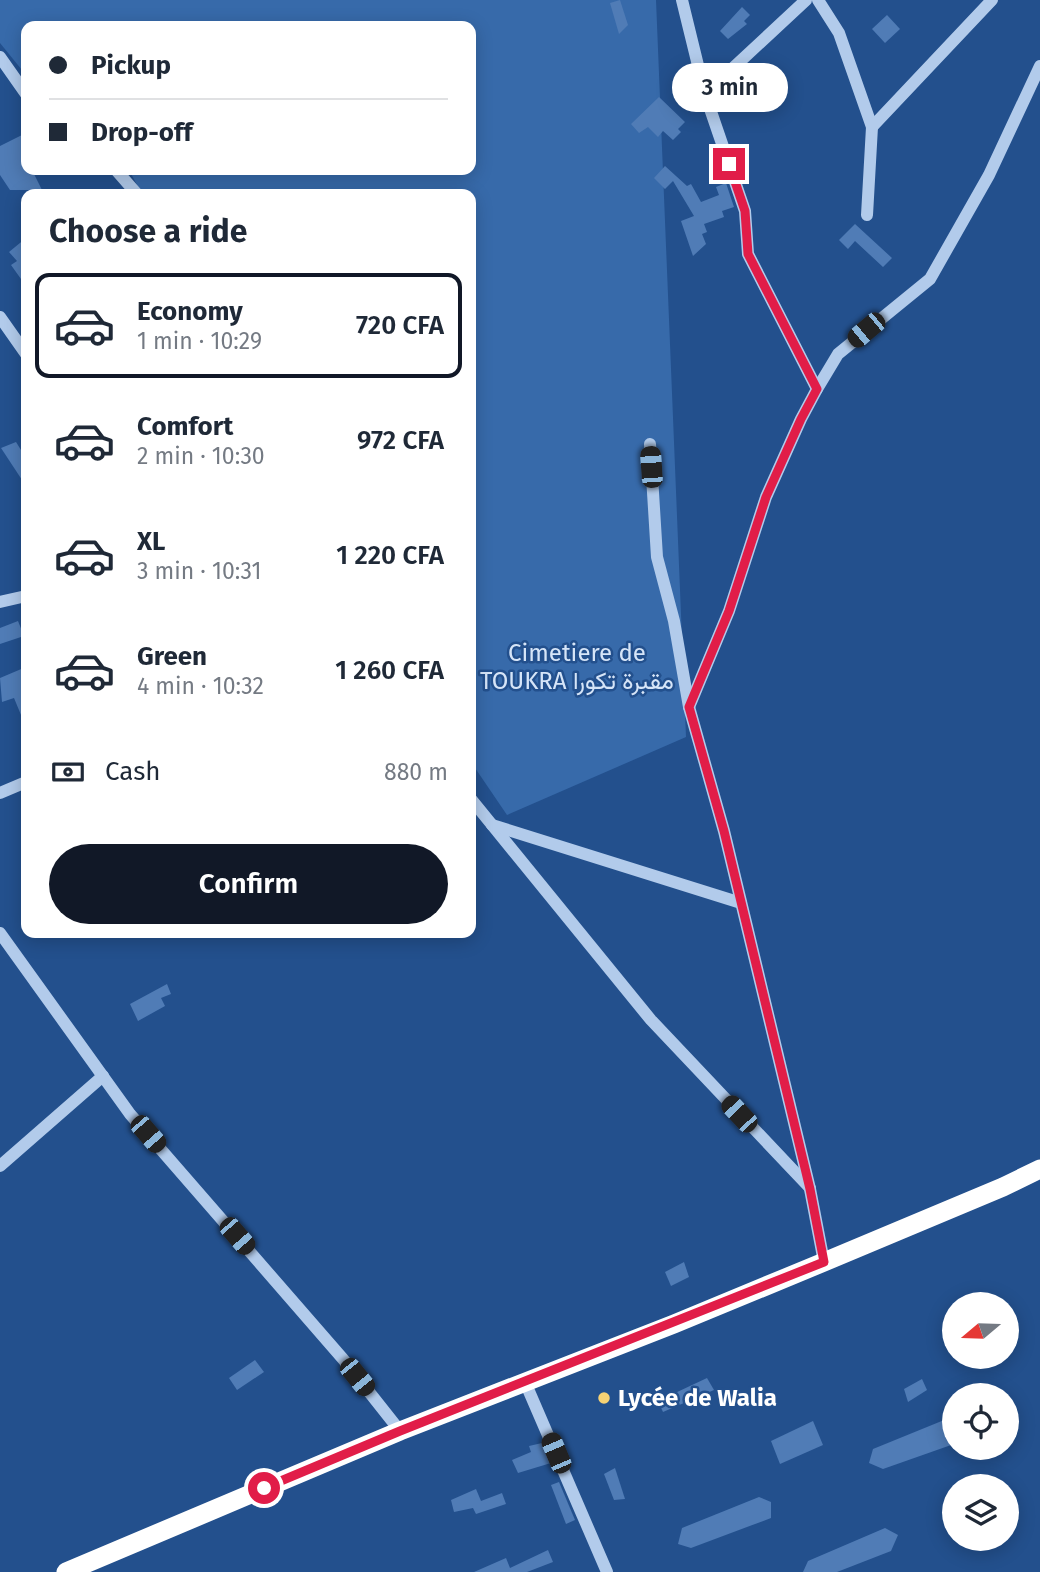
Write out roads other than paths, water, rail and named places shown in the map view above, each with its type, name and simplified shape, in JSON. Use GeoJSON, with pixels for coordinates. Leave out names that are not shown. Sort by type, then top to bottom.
{"type":"FeatureCollection","features":[{"type":"Feature","properties":{"kind":"highway"},"geometry":{"type":"LineString","coordinates":[[66,1572],[102,1565],[400,1431],[824,1262],[1040,1169]]}},
{"type":"Feature","properties":{"kind":"street"},"geometry":{"type":"LineString","coordinates":[[682,0],[705,94],[745,211],[748,254],[817,389]]}},
{"type":"Feature","properties":{"kind":"street"},"geometry":{"type":"LineString","coordinates":[[705,94],[806,0]]}},
{"type":"Feature","properties":{"kind":"street"},"geometry":{"type":"LineString","coordinates":[[818,0],[839,33],[872,127],[867,215]]}},
{"type":"Feature","properties":{"kind":"street"},"geometry":{"type":"LineString","coordinates":[[872,127],[992,0]]}},
{"type":"Feature","properties":{"kind":"street"},"geometry":{"type":"LineString","coordinates":[[0,57],[21,86]]}},
{"type":"Feature","properties":{"kind":"street"},"geometry":{"type":"LineString","coordinates":[[689,707],[729,611],[766,497],[817,389],[838,354],[930,279],[989,175],[1040,66]]}},
{"type":"Feature","properties":{"kind":"street"},"geometry":{"type":"LineString","coordinates":[[120,175],[133,189]]}},
{"type":"Feature","properties":{"kind":"street"},"geometry":{"type":"LineString","coordinates":[[0,317],[21,348]]}},
{"type":"Feature","properties":{"kind":"street"},"geometry":{"type":"LineString","coordinates":[[650,444],[657,557],[674,621],[689,707],[724,831],[810,1189],[824,1262]]}},
{"type":"Feature","properties":{"kind":"street"},"geometry":{"type":"LineString","coordinates":[[0,601],[21,597]]}},
{"type":"Feature","properties":{"kind":"street"},"geometry":{"type":"LineString","coordinates":[[0,793],[21,784]]}},
{"type":"Feature","properties":{"kind":"street"},"geometry":{"type":"LineString","coordinates":[[476,805],[651,1020],[810,1189]]}},
{"type":"Feature","properties":{"kind":"street"},"geometry":{"type":"LineString","coordinates":[[492,825],[741,903]]}},
{"type":"Feature","properties":{"kind":"street"},"geometry":{"type":"LineString","coordinates":[[0,933],[130,1114],[343,1359],[400,1431]]}},
{"type":"Feature","properties":{"kind":"street"},"geometry":{"type":"LineString","coordinates":[[0,1166],[103,1076]]}},
{"type":"Feature","properties":{"kind":"street"},"geometry":{"type":"LineString","coordinates":[[525,1382],[607,1572]]}},
{"type":"Feature","properties":{"kind":"place","name":"Lycée de Walia"},"geometry":{"type":"Point","coordinates":[604,1398]}},
{"type":"Feature","properties":{"kind":"park label","name":"Cimetiere de TOUKRA مقبرة تكورا"},"geometry":{"type":"Point","coordinates":[577,667]}}]}
